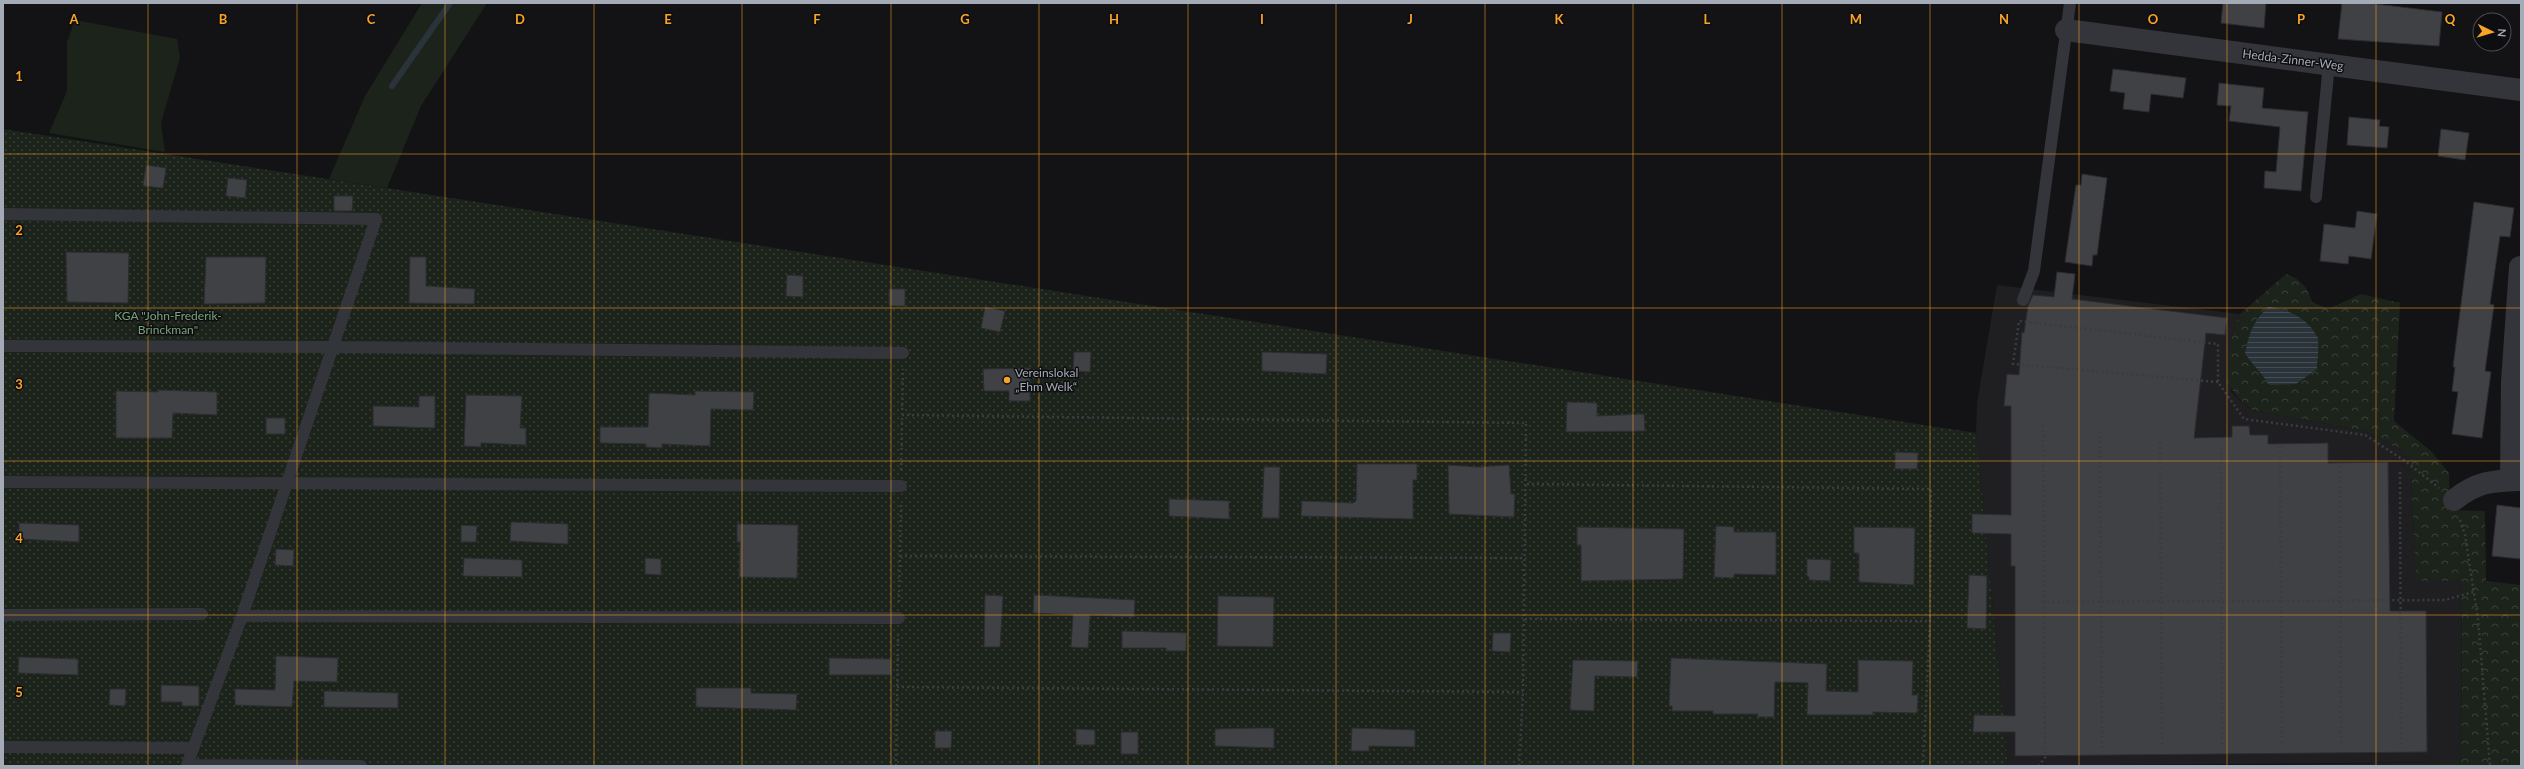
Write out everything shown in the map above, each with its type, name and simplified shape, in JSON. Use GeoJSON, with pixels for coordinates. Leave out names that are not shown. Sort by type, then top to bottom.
{"type":"FeatureCollection","features":[{"type":"Feature","properties":{"kind":"street","name":"Hedda-Zinner-Weg"},"geometry":{"type":"LineString","coordinates":[[2066,30],[2521,90]]}},
{"type":"Feature","properties":{"kind":"street"},"geometry":{"type":"LineString","coordinates":[[2454,500],[2468,489],[2488,481],[2516,480],[2512,382],[2520,267]]}},
{"type":"Feature","properties":{"kind":"lane"},"geometry":{"type":"LineString","coordinates":[[2022,300],[2034,270],[2070,3]]}},
{"type":"Feature","properties":{"kind":"lane"},"geometry":{"type":"LineString","coordinates":[[2316,197],[2329,64]]}},
{"type":"Feature","properties":{"kind":"lane"},"geometry":{"type":"LineString","coordinates":[[3,214],[376,219],[242,616],[187,765],[361,766]]}},
{"type":"Feature","properties":{"kind":"lane"},"geometry":{"type":"LineString","coordinates":[[3,346],[333,347],[903,353]]}},
{"type":"Feature","properties":{"kind":"lane"},"geometry":{"type":"LineString","coordinates":[[3,482],[901,486]]}},
{"type":"Feature","properties":{"kind":"lane"},"geometry":{"type":"LineString","coordinates":[[3,616],[202,614]]}},
{"type":"Feature","properties":{"kind":"lane"},"geometry":{"type":"LineString","coordinates":[[242,616],[899,618]]}},
{"type":"Feature","properties":{"kind":"lane"},"geometry":{"type":"LineString","coordinates":[[3,747],[192,748]]}},
{"type":"Feature","properties":{"kind":"path"},"geometry":{"type":"LineString","coordinates":[[2218,382],[2013,364],[2019,321],[2218,344],[2218,382],[2244,419],[2365,435],[2405,461],[2454,500],[2465,534],[2478,619],[2490,766]]}},
{"type":"Feature","properties":{"kind":"path"},"geometry":{"type":"LineString","coordinates":[[896,766],[903,353]]}},
{"type":"Feature","properties":{"kind":"path"},"geometry":{"type":"LineString","coordinates":[[902,415],[1526,423],[1527,484],[1525,619],[1519,766]]}},
{"type":"Feature","properties":{"kind":"path"},"geometry":{"type":"LineString","coordinates":[[2038,766],[2045,758],[2043,425]]}},
{"type":"Feature","properties":{"kind":"path"},"geometry":{"type":"LineString","coordinates":[[2100,431],[2102,748]]}},
{"type":"Feature","properties":{"kind":"path"},"geometry":{"type":"LineString","coordinates":[[2160,442],[2162,746]]}},
{"type":"Feature","properties":{"kind":"path"},"geometry":{"type":"LineString","coordinates":[[2280,446],[2282,746]]}},
{"type":"Feature","properties":{"kind":"path"},"geometry":{"type":"LineString","coordinates":[[2221,447],[2222,744]]}},
{"type":"Feature","properties":{"kind":"path"},"geometry":{"type":"LineString","coordinates":[[2340,466],[2341,746]]}},
{"type":"Feature","properties":{"kind":"path"},"geometry":{"type":"LineString","coordinates":[[2400,472],[2401,746]]}},
{"type":"Feature","properties":{"kind":"path"},"geometry":{"type":"LineString","coordinates":[[1527,484],[1931,489],[1930,622],[1923,766]]}},
{"type":"Feature","properties":{"kind":"path"},"geometry":{"type":"LineString","coordinates":[[900,556],[1525,558]]}},
{"type":"Feature","properties":{"kind":"path"},"geometry":{"type":"LineString","coordinates":[[2044,602],[2445,600],[2473,592]]}},
{"type":"Feature","properties":{"kind":"path"},"geometry":{"type":"LineString","coordinates":[[1525,619],[1930,622]]}},
{"type":"Feature","properties":{"kind":"path"},"geometry":{"type":"LineString","coordinates":[[897,687],[1523,692]]}},
{"type":"Feature","properties":{"kind":"shaded area"},"geometry":{"type":"Polygon","coordinates":[[[1997,285],[2240,314],[2233,331],[2231,391],[2238,399],[2252,410],[2365,431],[2410,455],[2416,580],[2462,580],[2461,762],[2008,766],[1976,433],[1977,403],[1997,285]]]}},
{"type":"Feature","properties":{"kind":"shaded area"},"geometry":{"type":"Polygon","coordinates":[[[2268,307],[2290,312],[2297,316],[2309,325],[2317,337],[2317,369],[2296,384],[2270,385],[2245,354],[2252,328],[2268,307]]]}},
{"type":"Feature","properties":{"kind":"green space"},"geometry":{"type":"Polygon","coordinates":[[[422,3],[487,3],[421,106],[387,188],[329,179],[365,96],[422,3]]]}},
{"type":"Feature","properties":{"kind":"green space"},"geometry":{"type":"Polygon","coordinates":[[[75,20],[177,39],[180,58],[161,123],[165,152],[49,133],[67,91],[67,42],[75,20]]]}},
{"type":"Feature","properties":{"kind":"green space","name":"KGA \"John-Frederik- Brinckman\""},"geometry":{"type":"Polygon","coordinates":[[[3,129],[1976,433],[2008,766],[3,766],[3,129]]]}},
{"type":"Feature","properties":{"kind":"green space"},"geometry":{"type":"Polygon","coordinates":[[[2286,274],[2300,281],[2306,288],[2312,302],[2328,309],[2361,294],[2400,303],[2394,421],[2432,452],[2449,473],[2450,510],[2485,511],[2486,581],[2521,585],[2521,766],[2209,766],[2461,762],[2462,581],[2416,581],[2410,455],[2365,431],[2252,410],[2238,398],[2226,381],[2233,331],[2240,314],[2286,274]]]}},
{"type":"Feature","properties":{"kind":"building"},"geometry":{"type":"Polygon","coordinates":[[[2223,3],[2266,3],[2264,28],[2221,23],[2223,3]]]}},
{"type":"Feature","properties":{"kind":"building"},"geometry":{"type":"Polygon","coordinates":[[[2342,3],[2368,3],[2442,12],[2439,46],[2338,39],[2342,3]]]}},
{"type":"Feature","properties":{"kind":"building"},"geometry":{"type":"Polygon","coordinates":[[[2113,69],[2186,78],[2183,98],[2151,94],[2149,112],[2123,109],[2125,93],[2110,91],[2113,69]]]}},
{"type":"Feature","properties":{"kind":"building"},"geometry":{"type":"Polygon","coordinates":[[[2219,83],[2264,88],[2262,108],[2308,112],[2301,191],[2264,188],[2265,171],[2276,172],[2280,127],[2229,121],[2231,106],[2217,105],[2219,83]]]}},
{"type":"Feature","properties":{"kind":"building"},"geometry":{"type":"Polygon","coordinates":[[[2349,117],[2380,120],[2379,126],[2389,127],[2387,148],[2347,145],[2349,117]]]}},
{"type":"Feature","properties":{"kind":"building"},"geometry":{"type":"Polygon","coordinates":[[[2441,129],[2469,133],[2465,160],[2438,156],[2441,129]]]}},
{"type":"Feature","properties":{"kind":"building"},"geometry":{"type":"Polygon","coordinates":[[[146,165],[166,168],[163,188],[143,186],[146,165]]]}},
{"type":"Feature","properties":{"kind":"building"},"geometry":{"type":"Polygon","coordinates":[[[2082,174],[2107,178],[2097,255],[2093,255],[2092,266],[2065,262],[2076,185],[2081,185],[2082,174]]]}},
{"type":"Feature","properties":{"kind":"building"},"geometry":{"type":"Polygon","coordinates":[[[228,178],[247,180],[245,198],[226,196],[228,178]]]}},
{"type":"Feature","properties":{"kind":"building"},"geometry":{"type":"Polygon","coordinates":[[[334,196],[353,196],[352,211],[334,211],[334,196]]]}},
{"type":"Feature","properties":{"kind":"building"},"geometry":{"type":"Polygon","coordinates":[[[2474,202],[2514,208],[2510,237],[2500,236],[2490,304],[2494,305],[2485,371],[2491,372],[2482,438],[2452,434],[2458,392],[2452,391],[2455,367],[2453,367],[2474,202]]]}},
{"type":"Feature","properties":{"kind":"building"},"geometry":{"type":"Polygon","coordinates":[[[2357,211],[2377,214],[2371,259],[2349,256],[2348,264],[2320,261],[2324,224],[2355,228],[2357,211]]]}},
{"type":"Feature","properties":{"kind":"building"},"geometry":{"type":"Polygon","coordinates":[[[66,252],[129,253],[128,303],[67,302],[66,252]]]}},
{"type":"Feature","properties":{"kind":"building"},"geometry":{"type":"Polygon","coordinates":[[[206,257],[266,257],[265,303],[204,304],[206,257]]]}},
{"type":"Feature","properties":{"kind":"building"},"geometry":{"type":"Polygon","coordinates":[[[410,257],[426,257],[426,286],[475,289],[474,304],[409,303],[410,257]]]}},
{"type":"Feature","properties":{"kind":"building"},"geometry":{"type":"Polygon","coordinates":[[[2057,272],[2075,274],[2072,299],[2227,318],[2225,335],[2206,333],[2194,438],[2232,437],[2232,426],[2249,426],[2250,435],[2268,435],[2268,444],[2328,443],[2328,463],[2388,462],[2390,611],[2426,611],[2427,752],[2015,756],[2015,732],[1973,732],[1974,715],[2015,716],[2015,566],[2011,566],[2011,534],[1972,533],[1972,514],[2011,515],[2011,406],[2004,406],[2007,374],[2019,375],[2022,332],[2024,333],[2028,306],[2033,295],[2054,297],[2057,272]]]}},
{"type":"Feature","properties":{"kind":"building"},"geometry":{"type":"Polygon","coordinates":[[[787,275],[803,276],[803,297],[786,296],[787,275]]]}},
{"type":"Feature","properties":{"kind":"building"},"geometry":{"type":"Polygon","coordinates":[[[889,289],[905,289],[905,306],[889,306],[889,289]]]}},
{"type":"Feature","properties":{"kind":"building"},"geometry":{"type":"Polygon","coordinates":[[[985,307],[1005,311],[1000,332],[981,328],[985,307]]]}},
{"type":"Feature","properties":{"kind":"building"},"geometry":{"type":"Polygon","coordinates":[[[1074,352],[1091,352],[1090,372],[1073,371],[1074,352]]]}},
{"type":"Feature","properties":{"kind":"building"},"geometry":{"type":"Polygon","coordinates":[[[1262,352],[1327,354],[1326,374],[1262,371],[1262,352]]]}},
{"type":"Feature","properties":{"kind":"building","name":"Vereinslokal „Ehm Welk“"},"geometry":{"type":"Polygon","coordinates":[[[1030,368],[1030,401],[1009,401],[1009,391],[984,391],[983,369],[1030,368]]]}},
{"type":"Feature","properties":{"kind":"building"},"geometry":{"type":"Polygon","coordinates":[[[158,390],[217,392],[217,415],[173,413],[172,438],[116,438],[116,391],[158,392],[158,390]]]}},
{"type":"Feature","properties":{"kind":"building"},"geometry":{"type":"Polygon","coordinates":[[[695,391],[754,392],[753,410],[711,409],[710,446],[662,444],[662,448],[646,447],[646,444],[600,443],[600,427],[648,427],[649,393],[695,395],[695,391]]]}},
{"type":"Feature","properties":{"kind":"building"},"geometry":{"type":"Polygon","coordinates":[[[466,395],[522,396],[520,428],[526,428],[526,445],[481,443],[481,447],[464,446],[466,395]]]}},
{"type":"Feature","properties":{"kind":"building"},"geometry":{"type":"Polygon","coordinates":[[[419,396],[435,396],[435,428],[373,426],[373,406],[419,407],[419,396]]]}},
{"type":"Feature","properties":{"kind":"building"},"geometry":{"type":"Polygon","coordinates":[[[1567,402],[1597,403],[1597,416],[1644,414],[1645,431],[1566,432],[1567,402]]]}},
{"type":"Feature","properties":{"kind":"building"},"geometry":{"type":"Polygon","coordinates":[[[266,418],[285,418],[285,434],[266,434],[266,418]]]}},
{"type":"Feature","properties":{"kind":"building"},"geometry":{"type":"Polygon","coordinates":[[[1895,452],[1918,453],[1917,469],[1895,469],[1895,452]]]}},
{"type":"Feature","properties":{"kind":"building"},"geometry":{"type":"Polygon","coordinates":[[[1357,464],[1417,464],[1417,480],[1413,480],[1413,519],[1301,516],[1302,501],[1353,503],[1356,501],[1357,464]]]}},
{"type":"Feature","properties":{"kind":"building"},"geometry":{"type":"Polygon","coordinates":[[[1448,465],[1477,467],[1509,465],[1511,494],[1515,494],[1514,517],[1449,514],[1448,465]]]}},
{"type":"Feature","properties":{"kind":"building"},"geometry":{"type":"Polygon","coordinates":[[[1264,467],[1280,467],[1279,518],[1262,518],[1264,467]]]}},
{"type":"Feature","properties":{"kind":"building"},"geometry":{"type":"Polygon","coordinates":[[[1169,499],[1229,501],[1229,519],[1169,516],[1169,499]]]}},
{"type":"Feature","properties":{"kind":"building"},"geometry":{"type":"Polygon","coordinates":[[[2497,505],[2521,508],[2521,559],[2492,556],[2497,505]]]}},
{"type":"Feature","properties":{"kind":"building"},"geometry":{"type":"Polygon","coordinates":[[[511,522],[568,524],[568,544],[510,541],[511,522]]]}},
{"type":"Feature","properties":{"kind":"building"},"geometry":{"type":"Polygon","coordinates":[[[19,523],[79,525],[79,542],[19,539],[19,523]]]}},
{"type":"Feature","properties":{"kind":"building"},"geometry":{"type":"Polygon","coordinates":[[[737,524],[798,525],[797,578],[739,577],[740,542],[737,542],[737,524]]]}},
{"type":"Feature","properties":{"kind":"building"},"geometry":{"type":"Polygon","coordinates":[[[461,525],[477,526],[476,542],[461,542],[461,525]]]}},
{"type":"Feature","properties":{"kind":"building"},"geometry":{"type":"Polygon","coordinates":[[[1716,526],[1734,527],[1734,532],[1776,532],[1776,575],[1734,574],[1734,578],[1714,577],[1716,526]]]}},
{"type":"Feature","properties":{"kind":"building"},"geometry":{"type":"Polygon","coordinates":[[[1577,527],[1684,529],[1683,579],[1581,581],[1581,545],[1577,545],[1577,527]]]}},
{"type":"Feature","properties":{"kind":"building"},"geometry":{"type":"Polygon","coordinates":[[[1854,527],[1915,528],[1914,585],[1859,582],[1859,553],[1854,553],[1854,527]]]}},
{"type":"Feature","properties":{"kind":"building"},"geometry":{"type":"Polygon","coordinates":[[[276,549],[294,550],[293,566],[275,565],[276,549]]]}},
{"type":"Feature","properties":{"kind":"building"},"geometry":{"type":"Polygon","coordinates":[[[464,558],[522,560],[522,577],[463,576],[464,558]]]}},
{"type":"Feature","properties":{"kind":"building"},"geometry":{"type":"Polygon","coordinates":[[[645,558],[661,559],[661,575],[645,574],[645,558]]]}},
{"type":"Feature","properties":{"kind":"building"},"geometry":{"type":"Polygon","coordinates":[[[1807,559],[1831,560],[1830,581],[1809,580],[1809,577],[1807,576],[1807,559]]]}},
{"type":"Feature","properties":{"kind":"building"},"geometry":{"type":"Polygon","coordinates":[[[1969,575],[1987,576],[1986,629],[1967,628],[1969,575]]]}},
{"type":"Feature","properties":{"kind":"building"},"geometry":{"type":"Polygon","coordinates":[[[985,595],[1003,596],[1000,647],[984,647],[985,595]]]}},
{"type":"Feature","properties":{"kind":"building"},"geometry":{"type":"Polygon","coordinates":[[[1034,595],[1135,600],[1134,617],[1090,615],[1088,648],[1071,647],[1073,615],[1033,613],[1034,595]]]}},
{"type":"Feature","properties":{"kind":"building"},"geometry":{"type":"Polygon","coordinates":[[[1218,596],[1274,597],[1273,647],[1217,646],[1218,596]]]}},
{"type":"Feature","properties":{"kind":"building"},"geometry":{"type":"Polygon","coordinates":[[[1122,631],[1187,633],[1186,651],[1166,651],[1166,648],[1122,648],[1122,631]]]}},
{"type":"Feature","properties":{"kind":"building"},"geometry":{"type":"Polygon","coordinates":[[[1493,633],[1511,633],[1510,652],[1492,651],[1493,633]]]}},
{"type":"Feature","properties":{"kind":"building"},"geometry":{"type":"Polygon","coordinates":[[[276,656],[338,658],[337,682],[294,681],[292,707],[235,705],[235,689],[275,690],[276,656]]]}},
{"type":"Feature","properties":{"kind":"building"},"geometry":{"type":"Polygon","coordinates":[[[19,657],[78,659],[78,675],[18,673],[19,657]]]}},
{"type":"Feature","properties":{"kind":"building"},"geometry":{"type":"Polygon","coordinates":[[[829,658],[891,659],[891,675],[829,675],[829,658]]]}},
{"type":"Feature","properties":{"kind":"building"},"geometry":{"type":"Polygon","coordinates":[[[1671,658],[1827,664],[1826,691],[1858,692],[1858,660],[1913,661],[1912,695],[1918,695],[1917,713],[1873,712],[1873,715],[1807,715],[1808,683],[1775,682],[1774,717],[1757,717],[1758,714],[1713,714],[1713,711],[1672,711],[1672,706],[1669,706],[1671,658]]]}},
{"type":"Feature","properties":{"kind":"building"},"geometry":{"type":"Polygon","coordinates":[[[1573,660],[1638,661],[1637,677],[1595,676],[1594,711],[1570,710],[1573,660]]]}},
{"type":"Feature","properties":{"kind":"building"},"geometry":{"type":"Polygon","coordinates":[[[161,685],[199,686],[199,706],[182,706],[182,702],[161,702],[161,685]]]}},
{"type":"Feature","properties":{"kind":"building"},"geometry":{"type":"Polygon","coordinates":[[[696,688],[751,688],[751,693],[797,694],[796,710],[696,707],[696,688]]]}},
{"type":"Feature","properties":{"kind":"building"},"geometry":{"type":"Polygon","coordinates":[[[110,689],[126,689],[125,706],[109,705],[110,689]]]}},
{"type":"Feature","properties":{"kind":"building"},"geometry":{"type":"Polygon","coordinates":[[[324,691],[398,693],[398,708],[324,707],[324,691]]]}},
{"type":"Feature","properties":{"kind":"building"},"geometry":{"type":"Polygon","coordinates":[[[1274,728],[1274,748],[1215,746],[1215,729],[1274,728]]]}},
{"type":"Feature","properties":{"kind":"building"},"geometry":{"type":"Polygon","coordinates":[[[1352,728],[1415,730],[1415,747],[1369,746],[1369,751],[1351,751],[1352,728]]]}},
{"type":"Feature","properties":{"kind":"building"},"geometry":{"type":"Polygon","coordinates":[[[1076,729],[1095,730],[1095,745],[1076,745],[1076,729]]]}},
{"type":"Feature","properties":{"kind":"building"},"geometry":{"type":"Polygon","coordinates":[[[935,731],[952,731],[951,748],[935,748],[935,731]]]}},
{"type":"Feature","properties":{"kind":"building"},"geometry":{"type":"Polygon","coordinates":[[[1121,732],[1138,732],[1138,754],[1121,754],[1121,732]]]}},
{"type":"Feature","properties":{"kind":"waterway"},"geometry":{"type":"LineString","coordinates":[[392,86],[450,3]]}},
{"type":"Feature","properties":{"kind":"place","name":"Vereinslokal „Ehm Welk“"},"geometry":{"type":"Point","coordinates":[1007,380]}}]}
